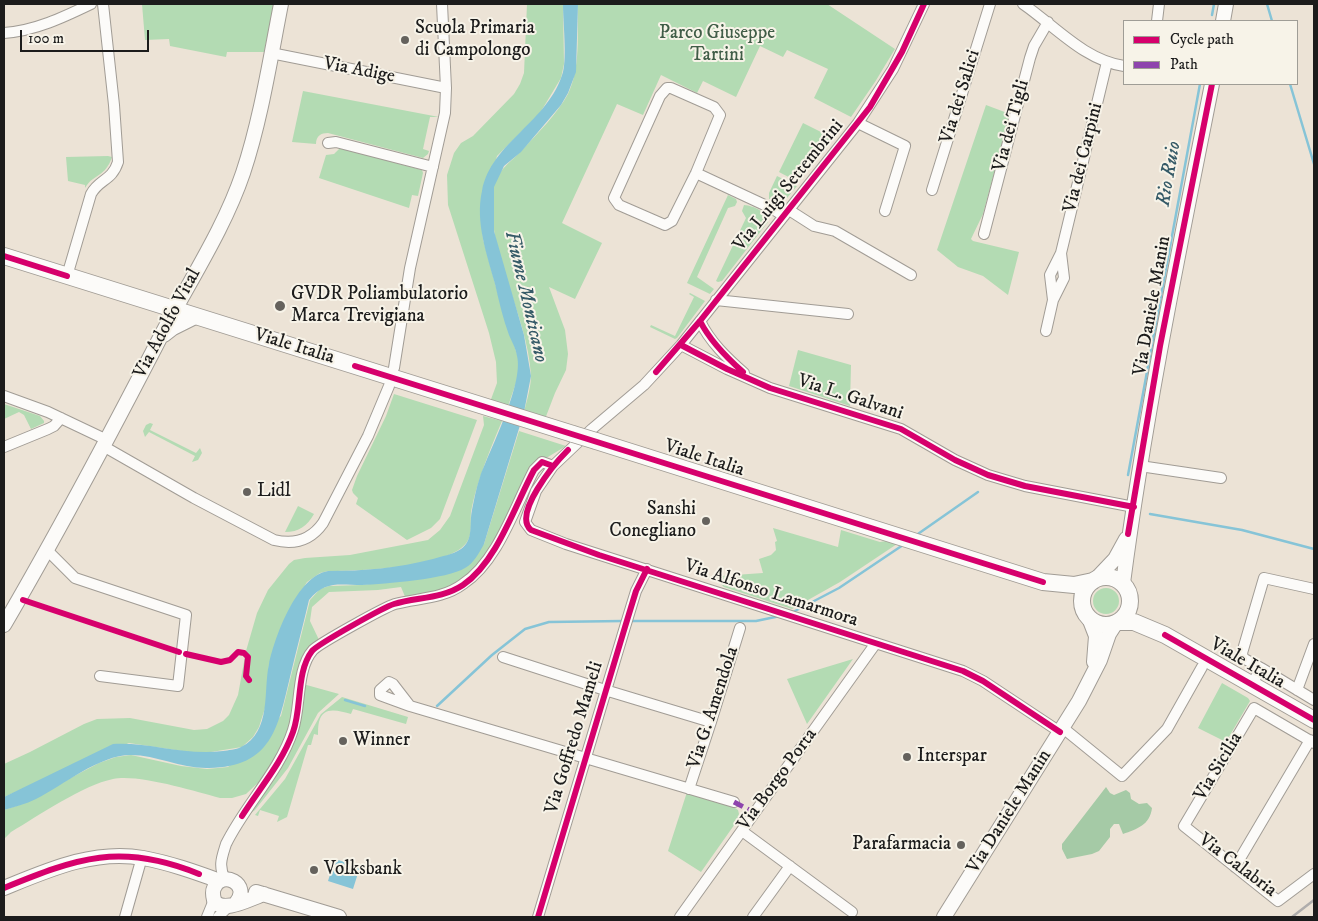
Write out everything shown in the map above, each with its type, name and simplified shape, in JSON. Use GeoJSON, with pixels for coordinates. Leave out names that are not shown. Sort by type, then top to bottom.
{"type":"FeatureCollection","features":[{"type":"Feature","properties":{"kind":"main road","name":"Viale Italia"},"geometry":{"type":"LineString","coordinates":[[4,256],[1043,582],[1074,585],[1095,580]]}},
{"type":"Feature","properties":{"kind":"main road"},"geometry":{"type":"LineString","coordinates":[[1109,577],[1126,589],[1131,604],[1118,623],[1102,625],[1086,611],[1084,591],[1095,580],[1109,577]]}},
{"type":"Feature","properties":{"kind":"main road","name":"Viale Italia"},"geometry":{"type":"LineString","coordinates":[[1043,582],[1086,611]]}},
{"type":"Feature","properties":{"kind":"main road","name":"Viale Italia"},"geometry":{"type":"LineString","coordinates":[[1126,589],[1135,606],[1165,635]]}},
{"type":"Feature","properties":{"kind":"main road","name":"Viale Italia"},"geometry":{"type":"LineString","coordinates":[[1118,623],[1134,622],[1165,635],[1314,720]]}},
{"type":"Feature","properties":{"kind":"street"},"geometry":{"type":"LineString","coordinates":[[4,33],[25,30],[51,22],[91,4]]}},
{"type":"Feature","properties":{"kind":"street"},"geometry":{"type":"LineString","coordinates":[[67,276],[91,194],[96,186],[112,174],[116,168],[119,156],[103,4]]}},
{"type":"Feature","properties":{"kind":"street","name":"Via Adolfo Vital"},"geometry":{"type":"LineString","coordinates":[[4,625],[105,443],[225,215],[242,175],[254,134],[281,4]]}},
{"type":"Feature","properties":{"kind":"street"},"geometry":{"type":"LineString","coordinates":[[394,368],[410,268],[444,114],[446,88],[442,4]]}},
{"type":"Feature","properties":{"kind":"street","name":"Via Luigi Settembrini"},"geometry":{"type":"LineString","coordinates":[[218,887],[222,873],[221,861],[226,844],[291,737],[304,668],[312,651],[392,605],[435,597],[463,585],[479,571],[505,531],[534,470],[542,462],[553,466],[586,434],[644,385],[681,345],[858,123],[893,69],[924,4]]}},
{"type":"Feature","properties":{"kind":"street","name":"Via dei Salici"},"geometry":{"type":"LineString","coordinates":[[932,190],[990,4]]}},
{"type":"Feature","properties":{"kind":"street"},"geometry":{"type":"LineString","coordinates":[[1023,4],[1088,53],[1107,62],[1123,66]]}},
{"type":"Feature","properties":{"kind":"street"},"geometry":{"type":"LineString","coordinates":[[1157,20],[1159,4]]}},
{"type":"Feature","properties":{"kind":"street"},"geometry":{"type":"LineString","coordinates":[[1223,20],[1226,4]]}},
{"type":"Feature","properties":{"kind":"street","name":"Via dei Tigli"},"geometry":{"type":"LineString","coordinates":[[984,234],[1030,58],[1034,46],[1048,22]]}},
{"type":"Feature","properties":{"kind":"street","name":"Via Adige"},"geometry":{"type":"LineString","coordinates":[[271,53],[446,88]]}},
{"type":"Feature","properties":{"kind":"street","name":"Via dei Carpini"},"geometry":{"type":"LineString","coordinates":[[1046,331],[1053,300],[1064,278],[1061,253],[1107,62]]}},
{"type":"Feature","properties":{"kind":"street","name":"Via Daniele Manin"},"geometry":{"type":"LineString","coordinates":[[1126,589],[1128,534],[1162,336],[1212,85]]}},
{"type":"Feature","properties":{"kind":"street"},"geometry":{"type":"LineString","coordinates":[[667,88],[671,88],[719,111],[720,115],[696,173],[669,224],[660,224],[619,205],[614,198],[660,96],[667,88]]}},
{"type":"Feature","properties":{"kind":"street"},"geometry":{"type":"LineString","coordinates":[[858,123],[905,146],[885,211]]}},
{"type":"Feature","properties":{"kind":"street"},"geometry":{"type":"LineString","coordinates":[[328,143],[336,142],[433,167]]}},
{"type":"Feature","properties":{"kind":"street","name":"Via Luigi Settembrini"},"geometry":{"type":"LineString","coordinates":[[696,173],[771,208],[811,224],[835,230],[911,275]]}},
{"type":"Feature","properties":{"kind":"street"},"geometry":{"type":"LineString","coordinates":[[155,304],[178,294],[189,285]]}},
{"type":"Feature","properties":{"kind":"street"},"geometry":{"type":"LineString","coordinates":[[716,300],[848,314]]}},
{"type":"Feature","properties":{"kind":"street"},"geometry":{"type":"LineString","coordinates":[[160,339],[173,328],[195,317]]}},
{"type":"Feature","properties":{"kind":"street"},"geometry":{"type":"LineString","coordinates":[[700,321],[706,334],[721,352],[755,381]]}},
{"type":"Feature","properties":{"kind":"street","name":"Via L. Galvani"},"geometry":{"type":"LineString","coordinates":[[681,345],[727,369],[794,396],[901,429],[954,460],[988,475],[1025,486],[1134,506]]}},
{"type":"Feature","properties":{"kind":"street"},"geometry":{"type":"LineString","coordinates":[[4,396],[61,418],[194,498],[274,540],[286,543],[312,536],[322,523],[368,436],[389,386]]}},
{"type":"Feature","properties":{"kind":"street"},"geometry":{"type":"LineString","coordinates":[[4,447],[48,429],[58,423],[61,418]]}},
{"type":"Feature","properties":{"kind":"street","name":"Via Alfonso Lamarmora"},"geometry":{"type":"LineString","coordinates":[[553,466],[536,491],[525,519],[528,528],[542,536],[970,674],[1062,730],[1122,776],[1167,729],[1202,668]]}},
{"type":"Feature","properties":{"kind":"street"},"geometry":{"type":"LineString","coordinates":[[1140,466],[1221,478]]}},
{"type":"Feature","properties":{"kind":"street","name":"Via Daniele Manin"},"geometry":{"type":"LineString","coordinates":[[1095,580],[1115,559],[1128,534]]}},
{"type":"Feature","properties":{"kind":"street"},"geometry":{"type":"LineString","coordinates":[[47,550],[75,578],[186,615],[178,686],[100,676]]}},
{"type":"Feature","properties":{"kind":"street","name":"Via Goffredo Mameli"},"geometry":{"type":"LineString","coordinates":[[538,917],[584,757],[636,590],[647,569]]}},
{"type":"Feature","properties":{"kind":"street"},"geometry":{"type":"LineString","coordinates":[[1314,589],[1264,578],[1242,653],[1243,658],[1314,700]]}},
{"type":"Feature","properties":{"kind":"street","name":"Via Daniele Manin"},"geometry":{"type":"LineString","coordinates":[[1086,611],[1096,636],[1091,680]]}},
{"type":"Feature","properties":{"kind":"street","name":"Via Daniele Manin"},"geometry":{"type":"LineString","coordinates":[[944,917],[1062,730],[1091,680],[1109,634],[1118,623]]}},
{"type":"Feature","properties":{"kind":"street","name":"Via G. Amendola"},"geometry":{"type":"LineString","coordinates":[[689,789],[740,628]]}},
{"type":"Feature","properties":{"kind":"street","name":"Via Borgo Porta"},"geometry":{"type":"LineString","coordinates":[[680,917],[876,643]]}},
{"type":"Feature","properties":{"kind":"street"},"geometry":{"type":"LineString","coordinates":[[1297,690],[1314,644]]}},
{"type":"Feature","properties":{"kind":"street"},"geometry":{"type":"LineString","coordinates":[[504,657],[711,722]]}},
{"type":"Feature","properties":{"kind":"street"},"geometry":{"type":"LineString","coordinates":[[1252,684],[1261,668]]}},
{"type":"Feature","properties":{"kind":"street"},"geometry":{"type":"LineString","coordinates":[[1235,867],[1312,741],[1278,721],[1288,705]]}},
{"type":"Feature","properties":{"kind":"street","name":"Via G. Amendola"},"geometry":{"type":"LineString","coordinates":[[410,706],[734,802]]}},
{"type":"Feature","properties":{"kind":"street","name":"Via Sicilia"},"geometry":{"type":"LineString","coordinates":[[1184,826],[1254,708],[1278,721]]}},
{"type":"Feature","properties":{"kind":"street","name":"Via Calabria"},"geometry":{"type":"LineString","coordinates":[[1184,826],[1278,901],[1314,874]]}},
{"type":"Feature","properties":{"kind":"street"},"geometry":{"type":"LineString","coordinates":[[742,831],[852,912]]}},
{"type":"Feature","properties":{"kind":"street"},"geometry":{"type":"LineString","coordinates":[[4,888],[45,871],[76,861],[105,856],[142,857],[171,864],[199,874],[218,887],[220,906],[228,909],[264,894]]}},
{"type":"Feature","properties":{"kind":"street"},"geometry":{"type":"LineString","coordinates":[[125,917],[142,857]]}},
{"type":"Feature","properties":{"kind":"street"},"geometry":{"type":"LineString","coordinates":[[753,917],[790,866]]}},
{"type":"Feature","properties":{"kind":"street"},"geometry":{"type":"LineString","coordinates":[[207,917],[218,887],[233,880],[239,886],[339,917]]}},
{"type":"Feature","properties":{"kind":"street"},"geometry":{"type":"LineString","coordinates":[[228,909],[241,895],[239,886]]}},
{"type":"Feature","properties":{"kind":"green space"},"geometry":{"type":"Polygon","coordinates":[[[142,4],[274,4],[264,52],[227,52],[226,57],[170,46],[169,39],[145,40],[142,4]]]}},
{"type":"Feature","properties":{"kind":"green space"},"geometry":{"type":"Polygon","coordinates":[[[527,4],[563,4],[564,64],[561,78],[540,113],[497,156],[481,216],[483,239],[502,309],[518,357],[518,377],[508,406],[490,402],[497,383],[496,362],[489,333],[448,205],[447,175],[454,153],[461,143],[473,136],[514,94],[520,84],[524,73],[527,4]]]}},
{"type":"Feature","properties":{"kind":"green space","name":"Parco Giuseppe Tartini"},"geometry":{"type":"Polygon","coordinates":[[[578,4],[827,4],[895,49],[851,117],[814,98],[828,69],[787,50],[783,57],[760,46],[736,97],[703,81],[697,93],[661,75],[643,115],[617,104],[562,223],[602,243],[575,299],[549,287],[565,330],[568,354],[566,370],[545,419],[524,412],[531,380],[528,351],[500,259],[495,236],[492,213],[493,189],[497,177],[547,123],[568,94],[577,61],[578,4]]]}},
{"type":"Feature","properties":{"kind":"green space"},"geometry":{"type":"Polygon","coordinates":[[[303,91],[439,117],[430,117],[423,149],[429,151],[428,154],[423,158],[328,133],[319,136],[316,144],[292,142],[303,91]]]}},
{"type":"Feature","properties":{"kind":"green space"},"geometry":{"type":"Polygon","coordinates":[[[986,105],[1010,114],[983,214],[971,239],[1019,252],[1008,295],[983,276],[958,267],[937,250],[986,105]]]}},
{"type":"Feature","properties":{"kind":"green space"},"geometry":{"type":"Polygon","coordinates":[[[803,123],[833,138],[798,182],[779,172],[803,123]]]}},
{"type":"Feature","properties":{"kind":"green space"},"geometry":{"type":"Polygon","coordinates":[[[340,148],[422,170],[418,196],[412,195],[409,208],[319,178],[326,155],[334,154],[340,148]]]}},
{"type":"Feature","properties":{"kind":"green space"},"geometry":{"type":"Polygon","coordinates":[[[66,157],[112,157],[106,169],[88,183],[85,188],[85,185],[68,181],[66,157]]]}},
{"type":"Feature","properties":{"kind":"green space"},"geometry":{"type":"Polygon","coordinates":[[[777,176],[797,186],[780,203],[769,199],[769,193],[777,176]]]}},
{"type":"Feature","properties":{"kind":"green space"},"geometry":{"type":"Polygon","coordinates":[[[728,195],[736,199],[737,202],[735,206],[728,208],[697,277],[714,289],[710,294],[687,283],[728,195]]]}},
{"type":"Feature","properties":{"kind":"green space"},"geometry":{"type":"Polygon","coordinates":[[[744,205],[763,212],[768,222],[722,281],[718,282],[716,281],[746,218],[742,211],[744,205]]]}},
{"type":"Feature","properties":{"kind":"green space"},"geometry":{"type":"Polygon","coordinates":[[[690,293],[705,301],[677,338],[675,339],[650,327],[651,325],[675,336],[694,297],[690,293]]]}},
{"type":"Feature","properties":{"kind":"green space"},"geometry":{"type":"Polygon","coordinates":[[[798,350],[851,365],[850,406],[789,386],[798,350]]]}},
{"type":"Feature","properties":{"kind":"green space"},"geometry":{"type":"Polygon","coordinates":[[[394,394],[477,420],[440,519],[431,528],[407,540],[356,504],[358,498],[352,490],[394,394]]]}},
{"type":"Feature","properties":{"kind":"green space"},"geometry":{"type":"Polygon","coordinates":[[[4,404],[40,416],[44,423],[31,429],[24,415],[19,412],[4,419],[4,404]]]}},
{"type":"Feature","properties":{"kind":"green space"},"geometry":{"type":"Polygon","coordinates":[[[483,416],[502,421],[487,457],[476,491],[471,512],[470,535],[467,542],[457,551],[442,558],[423,563],[381,569],[328,571],[320,573],[307,582],[288,613],[269,665],[266,705],[259,727],[253,737],[242,747],[195,753],[129,743],[4,797],[4,764],[97,719],[130,718],[194,730],[207,729],[223,721],[229,715],[238,695],[246,651],[257,613],[268,590],[289,564],[294,560],[305,558],[350,555],[428,540],[440,530],[450,516],[484,425],[483,416]]]}},
{"type":"Feature","properties":{"kind":"green space"},"geometry":{"type":"Polygon","coordinates":[[[153,424],[150,430],[196,453],[200,448],[202,453],[198,460],[192,462],[195,456],[149,432],[145,437],[143,431],[146,425],[153,424]]]}},
{"type":"Feature","properties":{"kind":"green space"},"geometry":{"type":"Polygon","coordinates":[[[519,431],[566,446],[543,460],[487,558],[459,586],[406,599],[401,587],[329,592],[312,607],[310,621],[320,642],[314,645],[290,734],[262,779],[246,794],[232,798],[220,798],[151,781],[124,778],[113,779],[101,782],[61,802],[11,832],[4,839],[4,810],[19,805],[99,763],[116,757],[131,755],[181,766],[207,769],[228,767],[281,716],[310,600],[320,589],[329,586],[361,585],[415,579],[484,544],[519,431]]]}},
{"type":"Feature","properties":{"kind":"green space"},"geometry":{"type":"Polygon","coordinates":[[[298,506],[314,514],[302,528],[285,532],[298,506]]]}},
{"type":"Feature","properties":{"kind":"green space"},"geometry":{"type":"Polygon","coordinates":[[[773,528],[838,547],[841,530],[880,542],[886,541],[897,544],[840,582],[792,609],[724,587],[719,582],[720,579],[706,577],[763,573],[759,559],[771,555],[776,550],[775,542],[777,541],[773,528]]]}},
{"type":"Feature","properties":{"kind":"green space"},"geometry":{"type":"Polygon","coordinates":[[[1106,588],[1115,592],[1119,601],[1115,610],[1106,614],[1097,610],[1093,601],[1097,592],[1106,588]]]}},
{"type":"Feature","properties":{"kind":"green space"},"geometry":{"type":"Polygon","coordinates":[[[853,659],[807,724],[787,679],[853,659]]]}},
{"type":"Feature","properties":{"kind":"green space"},"geometry":{"type":"Polygon","coordinates":[[[1222,683],[1250,701],[1226,742],[1198,728],[1222,683]]]}},
{"type":"Feature","properties":{"kind":"green space"},"geometry":{"type":"Polygon","coordinates":[[[303,684],[339,694],[318,713],[288,768],[251,813],[289,748],[303,684]]]}},
{"type":"Feature","properties":{"kind":"green space"},"geometry":{"type":"Polygon","coordinates":[[[342,697],[408,717],[406,724],[353,709],[351,714],[332,710],[324,713],[319,722],[318,735],[314,734],[311,745],[308,745],[287,817],[277,822],[279,816],[260,810],[258,816],[255,815],[285,779],[321,714],[342,697]]]}},
{"type":"Feature","properties":{"kind":"green space"},"geometry":{"type":"Polygon","coordinates":[[[1106,787],[1114,795],[1126,790],[1130,793],[1131,799],[1139,804],[1147,803],[1152,808],[1149,819],[1142,826],[1123,834],[1119,824],[1114,824],[1110,829],[1110,837],[1099,851],[1067,859],[1062,849],[1062,844],[1106,787]]]}},
{"type":"Feature","properties":{"kind":"green space"},"geometry":{"type":"Polygon","coordinates":[[[687,792],[732,806],[738,810],[739,814],[737,821],[701,872],[668,851],[687,792]]]}},
{"type":"Feature","properties":{"kind":"water"},"geometry":{"type":"Polygon","coordinates":[[[563,4],[578,4],[576,72],[561,105],[521,152],[504,166],[494,187],[494,231],[524,335],[531,376],[524,412],[484,544],[476,557],[465,568],[445,575],[385,583],[333,585],[321,589],[315,594],[309,600],[276,728],[269,741],[259,752],[247,760],[230,766],[199,768],[150,757],[119,756],[94,765],[36,799],[4,810],[4,797],[113,744],[140,745],[195,752],[223,751],[241,747],[251,740],[258,731],[262,721],[267,674],[276,638],[297,595],[307,584],[317,575],[328,571],[368,570],[407,565],[433,559],[461,549],[468,541],[475,494],[511,399],[518,368],[516,353],[505,323],[483,238],[480,215],[482,191],[487,174],[496,159],[546,105],[556,89],[564,65],[563,4]]]}},
{"type":"Feature","properties":{"kind":"water"},"geometry":{"type":"Polygon","coordinates":[[[335,859],[360,867],[353,889],[328,881],[335,859]]]}},
{"type":"Feature","properties":{"kind":"waterway","name":"Rio Ruio"},"geometry":{"type":"LineString","coordinates":[[1212,15],[1214,4]]}},
{"type":"Feature","properties":{"kind":"waterway"},"geometry":{"type":"LineString","coordinates":[[1267,4],[1272,20]]}},
{"type":"Feature","properties":{"kind":"waterway","name":"Rio Ruio"},"geometry":{"type":"LineString","coordinates":[[1128,475],[1200,85]]}},
{"type":"Feature","properties":{"kind":"waterway"},"geometry":{"type":"LineString","coordinates":[[1290,85],[1314,164]]}},
{"type":"Feature","properties":{"kind":"waterway"},"geometry":{"type":"LineString","coordinates":[[915,536],[978,492]]}},
{"type":"Feature","properties":{"kind":"waterway"},"geometry":{"type":"LineString","coordinates":[[1150,514],[1242,530],[1314,549]]}},
{"type":"Feature","properties":{"kind":"waterway"},"geometry":{"type":"LineString","coordinates":[[793,612],[839,588],[903,545]]}},
{"type":"Feature","properties":{"kind":"waterway"},"geometry":{"type":"LineString","coordinates":[[629,621],[756,621],[780,616]]}},
{"type":"Feature","properties":{"kind":"waterway"},"geometry":{"type":"LineString","coordinates":[[437,706],[492,655],[525,629],[549,622],[623,621]]}},
{"type":"Feature","properties":{"kind":"waterway"},"geometry":{"type":"LineString","coordinates":[[345,700],[365,706]]}},
{"type":"Feature","properties":{"kind":"railway"},"geometry":{"type":"LineString","coordinates":[[1292,917],[1314,900]]}},
{"type":"Feature","properties":{"kind":"marked path"},"geometry":{"type":"LineString","coordinates":[[734,802],[755,813]]}},
{"type":"Feature","properties":{"kind":"cycle path"},"geometry":{"type":"LineString","coordinates":[[656,372],[700,321],[870,107],[902,52],[924,4]]}},
{"type":"Feature","properties":{"kind":"cycle path"},"geometry":{"type":"LineString","coordinates":[[1128,534],[1160,346],[1212,85]]}},
{"type":"Feature","properties":{"kind":"cycle path"},"geometry":{"type":"LineString","coordinates":[[4,256],[67,276]]}},
{"type":"Feature","properties":{"kind":"cycle path"},"geometry":{"type":"LineString","coordinates":[[700,321],[719,348],[743,372]]}},
{"type":"Feature","properties":{"kind":"cycle path"},"geometry":{"type":"LineString","coordinates":[[681,345],[727,369],[770,388],[901,429],[955,460],[988,475],[1025,486],[1134,507]]}},
{"type":"Feature","properties":{"kind":"cycle path"},"geometry":{"type":"LineString","coordinates":[[355,366],[1043,582]]}},
{"type":"Feature","properties":{"kind":"cycle path"},"geometry":{"type":"LineString","coordinates":[[568,450],[546,477],[531,501],[527,513],[527,523],[531,530],[599,555],[963,671],[983,681],[1060,732]]}},
{"type":"Feature","properties":{"kind":"cycle path"},"geometry":{"type":"LineString","coordinates":[[242,816],[277,765],[293,732],[298,712],[301,680],[312,651],[365,618],[394,604],[447,593],[463,585],[475,575],[495,548],[534,470],[542,462],[553,466]]}},
{"type":"Feature","properties":{"kind":"cycle path"},"geometry":{"type":"LineString","coordinates":[[538,917],[636,591],[647,569]]}},
{"type":"Feature","properties":{"kind":"cycle path"},"geometry":{"type":"LineString","coordinates":[[23,600],[179,652]]}},
{"type":"Feature","properties":{"kind":"cycle path"},"geometry":{"type":"LineString","coordinates":[[1165,635],[1314,720]]}},
{"type":"Feature","properties":{"kind":"cycle path"},"geometry":{"type":"LineString","coordinates":[[186,654],[221,662],[230,660],[238,652],[244,653],[248,657],[246,676],[249,680]]}},
{"type":"Feature","properties":{"kind":"cycle path"},"geometry":{"type":"LineString","coordinates":[[4,888],[30,877],[77,862],[122,856],[146,858],[199,874]]}},
{"type":"Feature","properties":{"kind":"place","name":"Scuola Primaria di Campolongo"},"geometry":{"type":"Point","coordinates":[405,40]}},
{"type":"Feature","properties":{"kind":"place","name":"GVDR Poliambulatorio Marca Trevigiana"},"geometry":{"type":"Point","coordinates":[280,306]}},
{"type":"Feature","properties":{"kind":"place","name":"Lidl"},"geometry":{"type":"Point","coordinates":[247,492]}},
{"type":"Feature","properties":{"kind":"place","name":"Sanshi Conegliano"},"geometry":{"type":"Point","coordinates":[706,521]}},
{"type":"Feature","properties":{"kind":"place","name":"Winner"},"geometry":{"type":"Point","coordinates":[343,741]}},
{"type":"Feature","properties":{"kind":"place","name":"Interspar"},"geometry":{"type":"Point","coordinates":[907,757]}},
{"type":"Feature","properties":{"kind":"place","name":"Parafarmacia"},"geometry":{"type":"Point","coordinates":[961,845]}},
{"type":"Feature","properties":{"kind":"place","name":"Volksbank"},"geometry":{"type":"Point","coordinates":[314,870]}},
{"type":"Feature","properties":{"kind":"water label","name":"Fiume Monticano"},"geometry":{"type":"Point","coordinates":[525,297]}}]}
